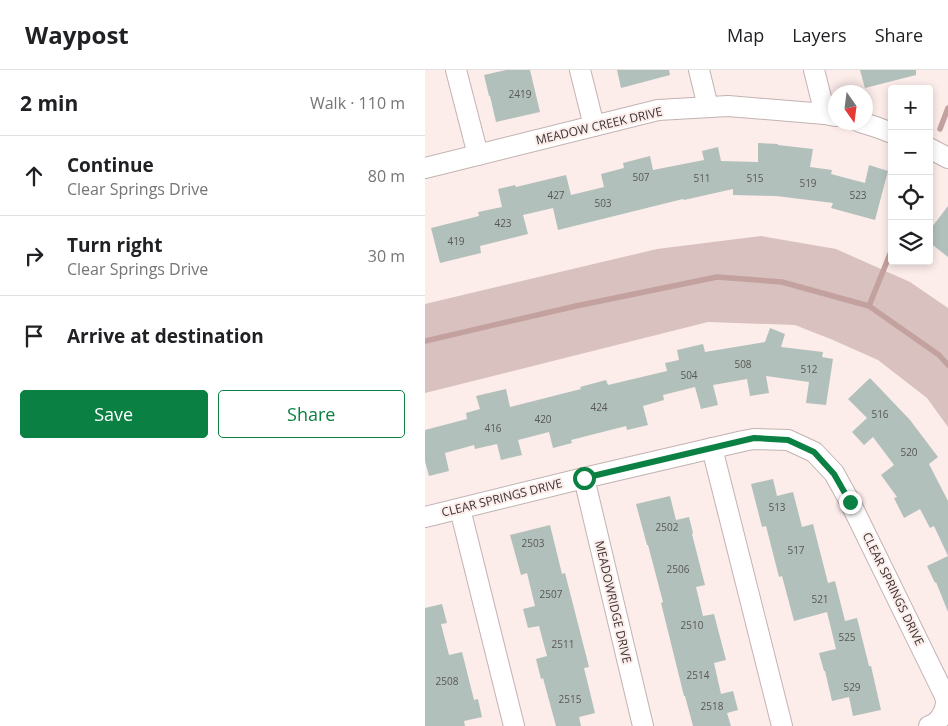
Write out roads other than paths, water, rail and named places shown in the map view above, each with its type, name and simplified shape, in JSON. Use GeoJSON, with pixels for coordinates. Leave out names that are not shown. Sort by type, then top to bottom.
{"type":"FeatureCollection","features":[{"type":"Feature","properties":{"kind":"street"},"geometry":{"type":"LineString","coordinates":[[456,70],[478,155]]}},
{"type":"Feature","properties":{"kind":"street"},"geometry":{"type":"LineString","coordinates":[[580,70],[594,126]]}},
{"type":"Feature","properties":{"kind":"street"},"geometry":{"type":"LineString","coordinates":[[699,70],[708,107]]}},
{"type":"Feature","properties":{"kind":"street"},"geometry":{"type":"LineString","coordinates":[[814,70],[828,109]]}},
{"type":"Feature","properties":{"kind":"street","name":"MEADOW CREEK DRIVE"},"geometry":{"type":"LineString","coordinates":[[425,168],[658,110],[728,106],[828,115]]}},
{"type":"Feature","properties":{"kind":"street"},"geometry":{"type":"LineString","coordinates":[[873,126],[888,132]]}},
{"type":"Feature","properties":{"kind":"street"},"geometry":{"type":"LineString","coordinates":[[933,150],[948,158]]}},
{"type":"Feature","properties":{"kind":"street","name":"CLEAR SPRINGS DRIVE"},"geometry":{"type":"LineString","coordinates":[[425,517],[754,438],[788,440],[814,452],[834,474],[850,502],[944,694],[946,704],[935,721]]}},
{"type":"Feature","properties":{"kind":"street"},"geometry":{"type":"LineString","coordinates":[[712,448],[782,726]]}},
{"type":"Feature","properties":{"kind":"street","name":"MEADOWRIDGE DRIVE"},"geometry":{"type":"LineString","coordinates":[[584,478],[643,726]]}},
{"type":"Feature","properties":{"kind":"street"},"geometry":{"type":"LineString","coordinates":[[460,509],[514,726]]}},
{"type":"Feature","properties":{"kind":"waterway"},"geometry":{"type":"LineString","coordinates":[[940,129],[948,108]]}},
{"type":"Feature","properties":{"kind":"waterway"},"geometry":{"type":"LineString","coordinates":[[869,306],[888,259]]}},
{"type":"Feature","properties":{"kind":"waterway"},"geometry":{"type":"LineString","coordinates":[[425,341],[576,306],[717,277],[782,282],[869,306],[939,355],[948,365]]}}]}
